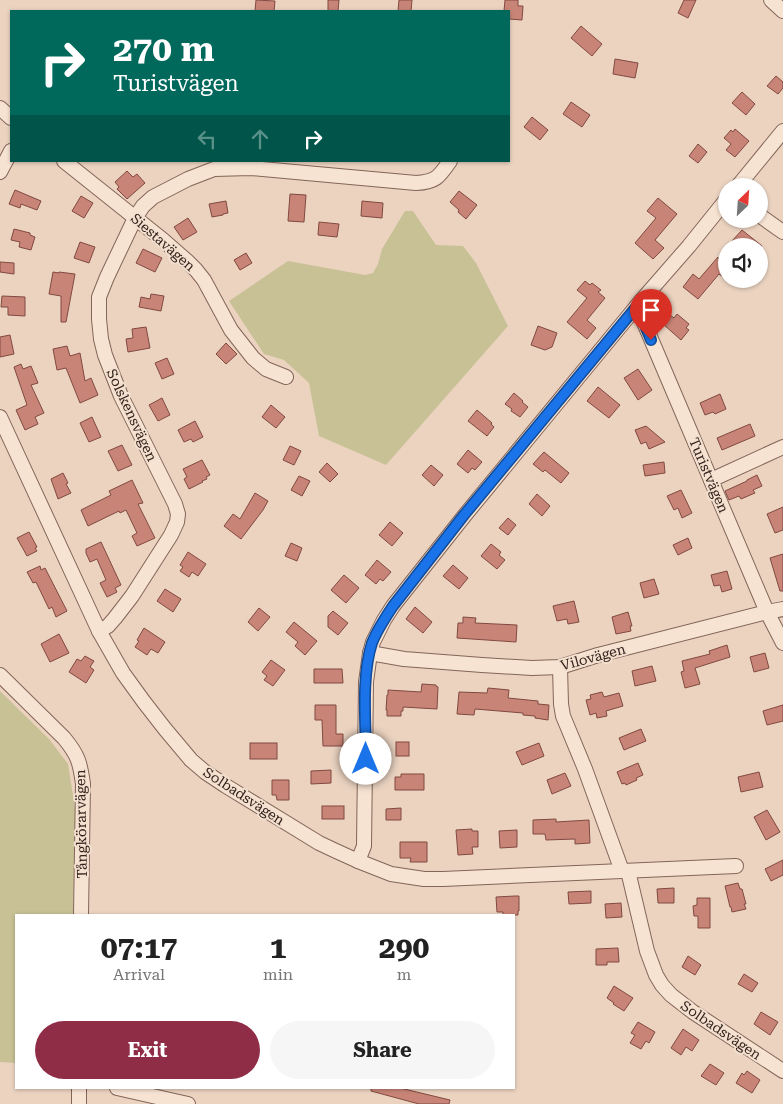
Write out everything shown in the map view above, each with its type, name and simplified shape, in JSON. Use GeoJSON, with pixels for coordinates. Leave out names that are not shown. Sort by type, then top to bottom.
{"type":"FeatureCollection","features":[{"type":"Feature","properties":{"kind":"street"},"geometry":{"type":"LineString","coordinates":[[771,0],[783,10]]}},
{"type":"Feature","properties":{"kind":"street"},"geometry":{"type":"LineString","coordinates":[[0,108],[10,117]]}},
{"type":"Feature","properties":{"kind":"street"},"geometry":{"type":"LineString","coordinates":[[745,178],[783,131]]}},
{"type":"Feature","properties":{"kind":"street"},"geometry":{"type":"LineString","coordinates":[[0,172],[10,153]]}},
{"type":"Feature","properties":{"kind":"street","name":"Siestavägen"},"geometry":{"type":"LineString","coordinates":[[65,162],[163,240],[196,270],[210,290],[231,330],[253,358],[266,369],[286,377]]}},
{"type":"Feature","properties":{"kind":"street","name":"Solskensvägen"},"geometry":{"type":"LineString","coordinates":[[100,631],[108,626],[132,596],[172,535],[178,514],[175,504],[121,396],[105,355],[98,319],[100,297],[107,277],[135,218],[153,197],[188,179],[214,169],[250,168],[416,183],[433,181],[449,162]]}},
{"type":"Feature","properties":{"kind":"street"},"geometry":{"type":"LineString","coordinates":[[358,861],[364,846],[366,682],[370,654],[378,631],[393,606],[464,515],[718,210]]}},
{"type":"Feature","properties":{"kind":"street"},"geometry":{"type":"LineString","coordinates":[[768,221],[783,232]]}},
{"type":"Feature","properties":{"kind":"street","name":"Turistvägen"},"geometry":{"type":"LineString","coordinates":[[637,306],[767,612],[783,643]]}},
{"type":"Feature","properties":{"kind":"street","name":"Solbadsvägen"},"geometry":{"type":"LineString","coordinates":[[0,417],[100,631],[124,673],[165,729],[191,760],[205,772],[319,843],[391,874],[424,879],[736,866]]}},
{"type":"Feature","properties":{"kind":"street"},"geometry":{"type":"LineString","coordinates":[[711,480],[783,447]]}},
{"type":"Feature","properties":{"kind":"street","name":"Vilovägen"},"geometry":{"type":"LineString","coordinates":[[370,654],[404,659],[482,665],[532,668],[560,667],[633,646],[783,609]]}},
{"type":"Feature","properties":{"kind":"street","name":"Solbadsvägen"},"geometry":{"type":"LineString","coordinates":[[560,667],[561,704],[564,716],[625,871],[647,951],[656,975],[671,995],[693,1012],[783,1071]]}},
{"type":"Feature","properties":{"kind":"street","name":"Tångkörarvägen"},"geometry":{"type":"LineString","coordinates":[[0,675],[64,738],[78,758],[83,784],[81,914]]}},
{"type":"Feature","properties":{"kind":"street"},"geometry":{"type":"LineString","coordinates":[[79,1089],[79,1104]]}},
{"type":"Feature","properties":{"kind":"street"},"geometry":{"type":"LineString","coordinates":[[121,1089],[188,1104]]}},
{"type":"Feature","properties":{"kind":"shaded area"},"geometry":{"type":"Polygon","coordinates":[[[405,211],[413,211],[436,245],[463,246],[476,263],[508,326],[386,465],[319,436],[309,383],[284,360],[264,354],[229,301],[288,261],[365,275],[373,273],[378,264],[382,249],[405,211]]]}},
{"type":"Feature","properties":{"kind":"shaded area"},"geometry":{"type":"Polygon","coordinates":[[[0,691],[49,739],[68,764],[75,808],[73,914],[15,914],[15,1063],[0,1062],[0,691]]]}},
{"type":"Feature","properties":{"kind":"building"},"geometry":{"type":"Polygon","coordinates":[[[256,0],[275,1],[274,10],[255,10],[256,0]]]}},
{"type":"Feature","properties":{"kind":"building"},"geometry":{"type":"Polygon","coordinates":[[[328,0],[339,0],[338,10],[328,10],[328,0]]]}},
{"type":"Feature","properties":{"kind":"building"},"geometry":{"type":"Polygon","coordinates":[[[399,0],[412,0],[411,10],[398,10],[399,0]]]}},
{"type":"Feature","properties":{"kind":"building"},"geometry":{"type":"Polygon","coordinates":[[[505,0],[518,0],[518,6],[523,6],[522,20],[510,19],[510,10],[504,10],[505,0]]]}},
{"type":"Feature","properties":{"kind":"building"},"geometry":{"type":"Polygon","coordinates":[[[684,0],[696,0],[688,18],[678,13],[684,0]]]}},
{"type":"Feature","properties":{"kind":"building"},"geometry":{"type":"Polygon","coordinates":[[[581,26],[602,44],[592,56],[571,38],[581,26]]]}},
{"type":"Feature","properties":{"kind":"building"},"geometry":{"type":"Polygon","coordinates":[[[615,59],[638,63],[635,78],[613,74],[615,59]]]}},
{"type":"Feature","properties":{"kind":"building"},"geometry":{"type":"Polygon","coordinates":[[[776,76],[783,82],[783,88],[778,94],[767,86],[776,76]]]}},
{"type":"Feature","properties":{"kind":"building"},"geometry":{"type":"Polygon","coordinates":[[[742,92],[755,104],[746,115],[732,103],[742,92]]]}},
{"type":"Feature","properties":{"kind":"building"},"geometry":{"type":"Polygon","coordinates":[[[571,102],[590,115],[582,127],[563,114],[571,102]]]}},
{"type":"Feature","properties":{"kind":"building"},"geometry":{"type":"Polygon","coordinates":[[[532,117],[548,130],[540,140],[524,127],[532,117]]]}},
{"type":"Feature","properties":{"kind":"building"},"geometry":{"type":"Polygon","coordinates":[[[735,129],[749,141],[735,157],[726,150],[731,144],[724,138],[731,130],[733,132],[735,129]]]}},
{"type":"Feature","properties":{"kind":"building"},"geometry":{"type":"Polygon","coordinates":[[[698,144],[707,152],[698,163],[689,156],[698,144]]]}},
{"type":"Feature","properties":{"kind":"building"},"geometry":{"type":"Polygon","coordinates":[[[127,171],[133,177],[137,174],[145,183],[127,199],[117,189],[119,187],[115,182],[127,171]]]}},
{"type":"Feature","properties":{"kind":"building"},"geometry":{"type":"Polygon","coordinates":[[[15,190],[41,201],[37,210],[21,204],[20,208],[9,204],[15,190]]]}},
{"type":"Feature","properties":{"kind":"building"},"geometry":{"type":"Polygon","coordinates":[[[459,191],[477,205],[466,219],[450,202],[459,191]]]}},
{"type":"Feature","properties":{"kind":"building"},"geometry":{"type":"Polygon","coordinates":[[[290,194],[306,195],[304,222],[288,221],[290,194]]]}},
{"type":"Feature","properties":{"kind":"building"},"geometry":{"type":"Polygon","coordinates":[[[81,196],[93,203],[84,218],[72,211],[81,196]]]}},
{"type":"Feature","properties":{"kind":"building"},"geometry":{"type":"Polygon","coordinates":[[[658,198],[677,214],[655,240],[664,248],[653,259],[635,243],[656,218],[647,211],[658,198]]]}},
{"type":"Feature","properties":{"kind":"building"},"geometry":{"type":"Polygon","coordinates":[[[226,201],[228,213],[212,217],[209,204],[226,201]]]}},
{"type":"Feature","properties":{"kind":"building"},"geometry":{"type":"Polygon","coordinates":[[[362,201],[383,203],[382,218],[361,216],[362,201]]]}},
{"type":"Feature","properties":{"kind":"building"},"geometry":{"type":"Polygon","coordinates":[[[188,218],[197,232],[183,240],[174,227],[188,218]]]}},
{"type":"Feature","properties":{"kind":"building"},"geometry":{"type":"Polygon","coordinates":[[[319,222],[339,224],[337,237],[318,235],[319,222]]]}},
{"type":"Feature","properties":{"kind":"building"},"geometry":{"type":"Polygon","coordinates":[[[14,229],[30,233],[30,235],[35,237],[31,250],[19,247],[20,242],[11,240],[14,229]]]}},
{"type":"Feature","properties":{"kind":"building"},"geometry":{"type":"Polygon","coordinates":[[[742,230],[752,238],[735,238],[742,230]]]}},
{"type":"Feature","properties":{"kind":"building"},"geometry":{"type":"Polygon","coordinates":[[[80,242],[95,247],[89,263],[74,258],[80,242]]]}},
{"type":"Feature","properties":{"kind":"building"},"geometry":{"type":"Polygon","coordinates":[[[143,249],[162,258],[155,272],[136,263],[143,249]]]}},
{"type":"Feature","properties":{"kind":"building"},"geometry":{"type":"Polygon","coordinates":[[[246,253],[252,263],[240,270],[234,260],[246,253]]]}},
{"type":"Feature","properties":{"kind":"building"},"geometry":{"type":"Polygon","coordinates":[[[718,257],[718,275],[698,299],[683,287],[693,274],[699,279],[718,257]]]}},
{"type":"Feature","properties":{"kind":"building"},"geometry":{"type":"Polygon","coordinates":[[[0,262],[14,263],[14,274],[0,272],[0,262]]]}},
{"type":"Feature","properties":{"kind":"building"},"geometry":{"type":"Polygon","coordinates":[[[53,272],[75,274],[66,322],[61,322],[61,296],[49,294],[53,272]]]}},
{"type":"Feature","properties":{"kind":"building"},"geometry":{"type":"Polygon","coordinates":[[[585,281],[590,285],[592,283],[601,290],[598,292],[605,298],[587,320],[596,328],[587,339],[567,322],[587,298],[577,290],[585,281]]]}},
{"type":"Feature","properties":{"kind":"building"},"geometry":{"type":"Polygon","coordinates":[[[151,294],[164,296],[161,311],[139,307],[141,297],[150,299],[151,294]]]}},
{"type":"Feature","properties":{"kind":"building"},"geometry":{"type":"Polygon","coordinates":[[[2,296],[25,297],[25,316],[8,315],[8,307],[1,307],[2,296]]]}},
{"type":"Feature","properties":{"kind":"building"},"geometry":{"type":"Polygon","coordinates":[[[677,314],[689,324],[686,328],[689,330],[681,340],[663,324],[670,315],[674,318],[677,314]]]}},
{"type":"Feature","properties":{"kind":"building"},"geometry":{"type":"Polygon","coordinates":[[[538,326],[557,333],[552,347],[545,350],[531,345],[538,326]]]}},
{"type":"Feature","properties":{"kind":"building"},"geometry":{"type":"Polygon","coordinates":[[[146,327],[150,348],[128,352],[126,339],[133,338],[132,329],[146,327]]]}},
{"type":"Feature","properties":{"kind":"building"},"geometry":{"type":"Polygon","coordinates":[[[10,335],[14,354],[0,357],[0,337],[10,335]]]}},
{"type":"Feature","properties":{"kind":"building"},"geometry":{"type":"Polygon","coordinates":[[[226,343],[237,354],[226,364],[216,354],[226,343]]]}},
{"type":"Feature","properties":{"kind":"building"},"geometry":{"type":"Polygon","coordinates":[[[67,346],[70,356],[80,353],[85,381],[91,378],[98,395],[80,403],[66,368],[57,370],[53,349],[67,346]]]}},
{"type":"Feature","properties":{"kind":"building"},"geometry":{"type":"Polygon","coordinates":[[[167,358],[174,374],[162,379],[155,363],[167,358]]]}},
{"type":"Feature","properties":{"kind":"building"},"geometry":{"type":"Polygon","coordinates":[[[21,364],[23,369],[31,366],[38,383],[31,385],[44,413],[35,417],[38,424],[25,430],[16,410],[27,405],[14,367],[21,364]]]}},
{"type":"Feature","properties":{"kind":"building"},"geometry":{"type":"Polygon","coordinates":[[[638,369],[652,390],[638,400],[624,378],[638,369]]]}},
{"type":"Feature","properties":{"kind":"building"},"geometry":{"type":"Polygon","coordinates":[[[598,387],[620,405],[609,418],[587,401],[598,387]]]}},
{"type":"Feature","properties":{"kind":"building"},"geometry":{"type":"Polygon","coordinates":[[[514,393],[528,407],[520,417],[505,404],[514,393]]]}},
{"type":"Feature","properties":{"kind":"building"},"geometry":{"type":"Polygon","coordinates":[[[720,394],[726,409],[715,414],[713,412],[705,415],[700,403],[720,394]]]}},
{"type":"Feature","properties":{"kind":"building"},"geometry":{"type":"Polygon","coordinates":[[[162,398],[170,415],[158,421],[149,405],[162,398]]]}},
{"type":"Feature","properties":{"kind":"building"},"geometry":{"type":"Polygon","coordinates":[[[271,405],[285,417],[276,428],[262,417],[271,405]]]}},
{"type":"Feature","properties":{"kind":"building"},"geometry":{"type":"Polygon","coordinates":[[[477,410],[494,427],[487,436],[468,421],[477,410]]]}},
{"type":"Feature","properties":{"kind":"building"},"geometry":{"type":"Polygon","coordinates":[[[92,417],[101,437],[89,442],[80,423],[92,417]]]}},
{"type":"Feature","properties":{"kind":"building"},"geometry":{"type":"Polygon","coordinates":[[[195,421],[203,437],[193,442],[191,439],[184,442],[178,430],[195,421]]]}},
{"type":"Feature","properties":{"kind":"building"},"geometry":{"type":"Polygon","coordinates":[[[750,424],[755,436],[722,450],[717,438],[750,424]]]}},
{"type":"Feature","properties":{"kind":"building"},"geometry":{"type":"Polygon","coordinates":[[[646,426],[665,442],[649,449],[646,442],[641,444],[635,430],[646,426]]]}},
{"type":"Feature","properties":{"kind":"building"},"geometry":{"type":"Polygon","coordinates":[[[122,445],[132,465],[118,471],[108,451],[122,445]]]}},
{"type":"Feature","properties":{"kind":"building"},"geometry":{"type":"Polygon","coordinates":[[[290,446],[301,451],[294,465],[283,460],[290,446]]]}},
{"type":"Feature","properties":{"kind":"building"},"geometry":{"type":"Polygon","coordinates":[[[468,450],[482,462],[475,470],[472,468],[468,473],[457,464],[468,450]]]}},
{"type":"Feature","properties":{"kind":"building"},"geometry":{"type":"Polygon","coordinates":[[[544,452],[569,473],[561,483],[545,470],[543,472],[533,464],[544,452]]]}},
{"type":"Feature","properties":{"kind":"building"},"geometry":{"type":"Polygon","coordinates":[[[202,460],[210,475],[203,482],[189,489],[184,479],[187,477],[183,469],[202,460]]]}},
{"type":"Feature","properties":{"kind":"building"},"geometry":{"type":"Polygon","coordinates":[[[664,462],[665,473],[645,476],[643,465],[664,462]]]}},
{"type":"Feature","properties":{"kind":"building"},"geometry":{"type":"Polygon","coordinates":[[[327,463],[338,474],[330,482],[319,472],[327,463]]]}},
{"type":"Feature","properties":{"kind":"building"},"geometry":{"type":"Polygon","coordinates":[[[431,465],[443,475],[434,486],[422,475],[431,465]]]}},
{"type":"Feature","properties":{"kind":"building"},"geometry":{"type":"Polygon","coordinates":[[[63,473],[71,493],[58,499],[51,479],[63,473]]]}},
{"type":"Feature","properties":{"kind":"building"},"geometry":{"type":"Polygon","coordinates":[[[757,475],[762,486],[753,490],[755,493],[741,499],[739,496],[729,500],[725,491],[757,475]]]}},
{"type":"Feature","properties":{"kind":"building"},"geometry":{"type":"Polygon","coordinates":[[[299,476],[310,481],[302,496],[291,490],[299,476]]]}},
{"type":"Feature","properties":{"kind":"building"},"geometry":{"type":"Polygon","coordinates":[[[132,480],[143,503],[138,504],[155,538],[137,546],[132,536],[137,533],[126,510],[120,513],[119,511],[88,526],[81,510],[111,495],[109,491],[132,480]]]}},
{"type":"Feature","properties":{"kind":"building"},"geometry":{"type":"Polygon","coordinates":[[[681,490],[692,513],[682,518],[678,508],[674,510],[667,496],[681,490]]]}},
{"type":"Feature","properties":{"kind":"building"},"geometry":{"type":"Polygon","coordinates":[[[255,493],[268,501],[241,539],[224,526],[233,514],[240,519],[255,493]]]}},
{"type":"Feature","properties":{"kind":"building"},"geometry":{"type":"Polygon","coordinates":[[[537,494],[550,506],[542,516],[529,504],[537,494]]]}},
{"type":"Feature","properties":{"kind":"building"},"geometry":{"type":"Polygon","coordinates":[[[783,507],[783,530],[775,533],[767,514],[783,507]]]}},
{"type":"Feature","properties":{"kind":"building"},"geometry":{"type":"Polygon","coordinates":[[[508,518],[516,525],[508,535],[499,528],[508,518]]]}},
{"type":"Feature","properties":{"kind":"building"},"geometry":{"type":"Polygon","coordinates":[[[390,522],[403,533],[392,546],[379,535],[390,522]]]}},
{"type":"Feature","properties":{"kind":"building"},"geometry":{"type":"Polygon","coordinates":[[[29,532],[37,547],[35,548],[37,551],[27,556],[17,538],[29,532]]]}},
{"type":"Feature","properties":{"kind":"building"},"geometry":{"type":"Polygon","coordinates":[[[688,538],[692,548],[678,555],[673,545],[688,538]]]}},
{"type":"Feature","properties":{"kind":"building"},"geometry":{"type":"Polygon","coordinates":[[[101,542],[121,585],[115,588],[117,592],[107,597],[100,583],[106,580],[97,559],[90,562],[86,553],[86,549],[101,542]]]}},
{"type":"Feature","properties":{"kind":"building"},"geometry":{"type":"Polygon","coordinates":[[[291,543],[302,548],[297,561],[285,556],[291,543]]]}},
{"type":"Feature","properties":{"kind":"building"},"geometry":{"type":"Polygon","coordinates":[[[491,544],[501,552],[499,555],[505,560],[497,569],[481,556],[491,544]]]}},
{"type":"Feature","properties":{"kind":"building"},"geometry":{"type":"Polygon","coordinates":[[[188,552],[206,564],[198,576],[192,572],[189,577],[180,571],[183,567],[180,565],[188,552]]]}},
{"type":"Feature","properties":{"kind":"building"},"geometry":{"type":"Polygon","coordinates":[[[783,554],[783,591],[780,591],[770,558],[783,554]]]}},
{"type":"Feature","properties":{"kind":"building"},"geometry":{"type":"Polygon","coordinates":[[[377,560],[391,572],[383,581],[380,579],[376,584],[365,575],[377,560]]]}},
{"type":"Feature","properties":{"kind":"building"},"geometry":{"type":"Polygon","coordinates":[[[453,565],[468,578],[459,589],[443,576],[453,565]]]}},
{"type":"Feature","properties":{"kind":"building"},"geometry":{"type":"Polygon","coordinates":[[[40,566],[41,570],[45,568],[67,611],[56,617],[52,607],[49,609],[36,582],[33,583],[27,572],[40,566]]]}},
{"type":"Feature","properties":{"kind":"building"},"geometry":{"type":"Polygon","coordinates":[[[727,571],[732,589],[722,592],[720,585],[714,586],[711,575],[727,571]]]}},
{"type":"Feature","properties":{"kind":"building"},"geometry":{"type":"Polygon","coordinates":[[[344,575],[359,588],[346,603],[331,590],[344,575]]]}},
{"type":"Feature","properties":{"kind":"building"},"geometry":{"type":"Polygon","coordinates":[[[654,579],[659,594],[644,598],[640,583],[654,579]]]}},
{"type":"Feature","properties":{"kind":"building"},"geometry":{"type":"Polygon","coordinates":[[[165,589],[181,599],[173,612],[157,601],[165,589]]]}},
{"type":"Feature","properties":{"kind":"building"},"geometry":{"type":"Polygon","coordinates":[[[574,601],[579,622],[568,624],[567,619],[557,621],[553,606],[574,601]]]}},
{"type":"Feature","properties":{"kind":"building"},"geometry":{"type":"Polygon","coordinates":[[[415,607],[432,622],[423,633],[406,619],[415,607]]]}},
{"type":"Feature","properties":{"kind":"building"},"geometry":{"type":"Polygon","coordinates":[[[259,608],[270,617],[258,631],[248,622],[259,608]]]}},
{"type":"Feature","properties":{"kind":"building"},"geometry":{"type":"Polygon","coordinates":[[[333,611],[348,623],[338,635],[328,627],[328,616],[333,611]]]}},
{"type":"Feature","properties":{"kind":"building"},"geometry":{"type":"Polygon","coordinates":[[[628,612],[632,626],[630,626],[631,631],[616,634],[612,617],[628,612]]]}},
{"type":"Feature","properties":{"kind":"building"},"geometry":{"type":"Polygon","coordinates":[[[463,617],[476,618],[475,623],[517,625],[516,642],[457,638],[458,623],[463,623],[463,617]]]}},
{"type":"Feature","properties":{"kind":"building"},"geometry":{"type":"Polygon","coordinates":[[[294,622],[317,641],[305,655],[295,646],[298,642],[286,632],[294,622]]]}},
{"type":"Feature","properties":{"kind":"building"},"geometry":{"type":"Polygon","coordinates":[[[144,628],[165,642],[158,653],[151,649],[147,655],[135,647],[144,628]]]}},
{"type":"Feature","properties":{"kind":"building"},"geometry":{"type":"Polygon","coordinates":[[[59,634],[69,653],[50,662],[41,644],[59,634]]]}},
{"type":"Feature","properties":{"kind":"building"},"geometry":{"type":"Polygon","coordinates":[[[727,645],[730,657],[695,668],[700,684],[685,688],[681,672],[684,671],[682,661],[710,654],[709,651],[727,645]]]}},
{"type":"Feature","properties":{"kind":"building"},"geometry":{"type":"Polygon","coordinates":[[[765,653],[769,668],[754,672],[750,657],[765,653]]]}},
{"type":"Feature","properties":{"kind":"building"},"geometry":{"type":"Polygon","coordinates":[[[85,656],[94,661],[90,667],[94,670],[86,683],[69,672],[77,659],[81,661],[85,656]]]}},
{"type":"Feature","properties":{"kind":"building"},"geometry":{"type":"Polygon","coordinates":[[[271,660],[285,670],[273,686],[264,680],[267,676],[262,672],[271,660]]]}},
{"type":"Feature","properties":{"kind":"building"},"geometry":{"type":"Polygon","coordinates":[[[652,666],[656,681],[635,686],[632,671],[652,666]]]}},
{"type":"Feature","properties":{"kind":"building"},"geometry":{"type":"Polygon","coordinates":[[[314,669],[342,669],[343,683],[314,683],[314,669]]]}},
{"type":"Feature","properties":{"kind":"building"},"geometry":{"type":"Polygon","coordinates":[[[422,684],[436,685],[438,687],[437,709],[403,707],[401,716],[387,716],[388,690],[421,692],[422,684]]]}},
{"type":"Feature","properties":{"kind":"building"},"geometry":{"type":"Polygon","coordinates":[[[488,688],[509,690],[508,698],[538,701],[538,704],[549,705],[548,720],[523,715],[523,713],[475,709],[474,715],[457,714],[459,692],[487,693],[488,688]]]}},
{"type":"Feature","properties":{"kind":"building"},"geometry":{"type":"Polygon","coordinates":[[[602,692],[604,697],[619,693],[623,706],[606,711],[607,716],[597,718],[596,713],[590,715],[586,700],[591,699],[590,695],[602,692]]]}},
{"type":"Feature","properties":{"kind":"building"},"geometry":{"type":"Polygon","coordinates":[[[315,705],[336,705],[336,734],[343,734],[343,746],[323,746],[322,720],[315,720],[315,705]]]}},
{"type":"Feature","properties":{"kind":"building"},"geometry":{"type":"Polygon","coordinates":[[[783,705],[783,721],[767,725],[763,711],[783,705]]]}},
{"type":"Feature","properties":{"kind":"building"},"geometry":{"type":"Polygon","coordinates":[[[641,729],[646,741],[624,750],[619,738],[641,729]]]}},
{"type":"Feature","properties":{"kind":"building"},"geometry":{"type":"Polygon","coordinates":[[[396,742],[409,742],[409,756],[396,756],[396,742]]]}},
{"type":"Feature","properties":{"kind":"building"},"geometry":{"type":"Polygon","coordinates":[[[250,743],[277,743],[277,759],[250,759],[250,743]]]}},
{"type":"Feature","properties":{"kind":"building"},"geometry":{"type":"Polygon","coordinates":[[[539,743],[544,756],[522,765],[516,752],[539,743]]]}},
{"type":"Feature","properties":{"kind":"building"},"geometry":{"type":"Polygon","coordinates":[[[638,763],[643,775],[626,785],[625,783],[622,784],[617,772],[638,763]]]}},
{"type":"Feature","properties":{"kind":"building"},"geometry":{"type":"Polygon","coordinates":[[[331,770],[331,783],[311,784],[311,771],[331,770]]]}},
{"type":"Feature","properties":{"kind":"building"},"geometry":{"type":"Polygon","coordinates":[[[759,772],[763,787],[741,792],[738,777],[759,772]]]}},
{"type":"Feature","properties":{"kind":"building"},"geometry":{"type":"Polygon","coordinates":[[[565,773],[571,786],[552,794],[547,780],[565,773]]]}},
{"type":"Feature","properties":{"kind":"building"},"geometry":{"type":"Polygon","coordinates":[[[401,774],[424,774],[424,790],[395,790],[395,777],[401,777],[401,774]]]}},
{"type":"Feature","properties":{"kind":"building"},"geometry":{"type":"Polygon","coordinates":[[[272,780],[289,780],[289,800],[277,800],[276,795],[272,795],[272,780]]]}},
{"type":"Feature","properties":{"kind":"building"},"geometry":{"type":"Polygon","coordinates":[[[322,806],[344,806],[344,819],[322,819],[322,806]]]}},
{"type":"Feature","properties":{"kind":"building"},"geometry":{"type":"Polygon","coordinates":[[[401,808],[401,820],[386,820],[386,809],[401,808]]]}},
{"type":"Feature","properties":{"kind":"building"},"geometry":{"type":"Polygon","coordinates":[[[767,810],[780,832],[766,840],[754,817],[767,810]]]}},
{"type":"Feature","properties":{"kind":"building"},"geometry":{"type":"Polygon","coordinates":[[[556,819],[556,822],[589,820],[590,843],[575,844],[575,839],[546,840],[545,834],[533,834],[533,820],[556,819]]]}},
{"type":"Feature","properties":{"kind":"building"},"geometry":{"type":"Polygon","coordinates":[[[472,829],[472,831],[478,831],[478,847],[472,847],[473,854],[458,855],[456,830],[472,829]]]}},
{"type":"Feature","properties":{"kind":"building"},"geometry":{"type":"Polygon","coordinates":[[[517,830],[517,847],[500,848],[499,831],[517,830]]]}},
{"type":"Feature","properties":{"kind":"building"},"geometry":{"type":"Polygon","coordinates":[[[400,842],[427,842],[427,862],[410,862],[411,858],[400,858],[400,842]]]}},
{"type":"Feature","properties":{"kind":"building"},"geometry":{"type":"Polygon","coordinates":[[[783,860],[783,875],[771,881],[765,869],[783,860]]]}},
{"type":"Feature","properties":{"kind":"building"},"geometry":{"type":"Polygon","coordinates":[[[738,883],[740,889],[742,889],[746,909],[732,912],[725,886],[738,883]]]}},
{"type":"Feature","properties":{"kind":"building"},"geometry":{"type":"Polygon","coordinates":[[[674,888],[674,903],[658,903],[657,889],[674,888]]]}},
{"type":"Feature","properties":{"kind":"building"},"geometry":{"type":"Polygon","coordinates":[[[591,891],[591,903],[569,904],[568,892],[591,891]]]}},
{"type":"Feature","properties":{"kind":"building"},"geometry":{"type":"Polygon","coordinates":[[[519,896],[518,915],[497,912],[496,897],[519,896]]]}},
{"type":"Feature","properties":{"kind":"building"},"geometry":{"type":"Polygon","coordinates":[[[697,898],[710,898],[710,928],[698,928],[698,916],[694,916],[693,906],[697,905],[697,898]]]}},
{"type":"Feature","properties":{"kind":"building"},"geometry":{"type":"Polygon","coordinates":[[[621,903],[622,917],[606,918],[605,904],[621,903]]]}},
{"type":"Feature","properties":{"kind":"building"},"geometry":{"type":"Polygon","coordinates":[[[618,948],[619,962],[607,962],[607,965],[596,965],[596,949],[618,948]]]}},
{"type":"Feature","properties":{"kind":"building"},"geometry":{"type":"Polygon","coordinates":[[[688,956],[701,965],[695,975],[682,967],[688,956]]]}},
{"type":"Feature","properties":{"kind":"building"},"geometry":{"type":"Polygon","coordinates":[[[744,974],[758,983],[752,992],[738,984],[744,974]]]}},
{"type":"Feature","properties":{"kind":"building"},"geometry":{"type":"Polygon","coordinates":[[[614,986],[633,998],[624,1011],[607,998],[614,986]]]}},
{"type":"Feature","properties":{"kind":"building"},"geometry":{"type":"Polygon","coordinates":[[[761,1012],[778,1022],[770,1035],[754,1024],[761,1012]]]}},
{"type":"Feature","properties":{"kind":"building"},"geometry":{"type":"Polygon","coordinates":[[[638,1022],[655,1032],[649,1043],[646,1041],[641,1049],[630,1043],[635,1035],[631,1033],[638,1022]]]}},
{"type":"Feature","properties":{"kind":"building"},"geometry":{"type":"Polygon","coordinates":[[[683,1029],[699,1040],[692,1051],[686,1047],[681,1055],[671,1048],[683,1029]]]}},
{"type":"Feature","properties":{"kind":"building"},"geometry":{"type":"Polygon","coordinates":[[[710,1064],[724,1073],[716,1085],[701,1076],[710,1064]]]}},
{"type":"Feature","properties":{"kind":"building"},"geometry":{"type":"Polygon","coordinates":[[[747,1071],[760,1080],[752,1093],[736,1083],[742,1073],[744,1075],[747,1071]]]}},
{"type":"Feature","properties":{"kind":"building"},"geometry":{"type":"Polygon","coordinates":[[[371,1089],[404,1089],[450,1100],[449,1104],[419,1104],[371,1091],[371,1089]]]}},
{"type":"Feature","properties":{"kind":"route"},"geometry":{"type":"LineString","coordinates":[[366,759],[366,682],[370,654],[378,631],[393,606],[464,515],[637,306],[651,340]]}}]}
